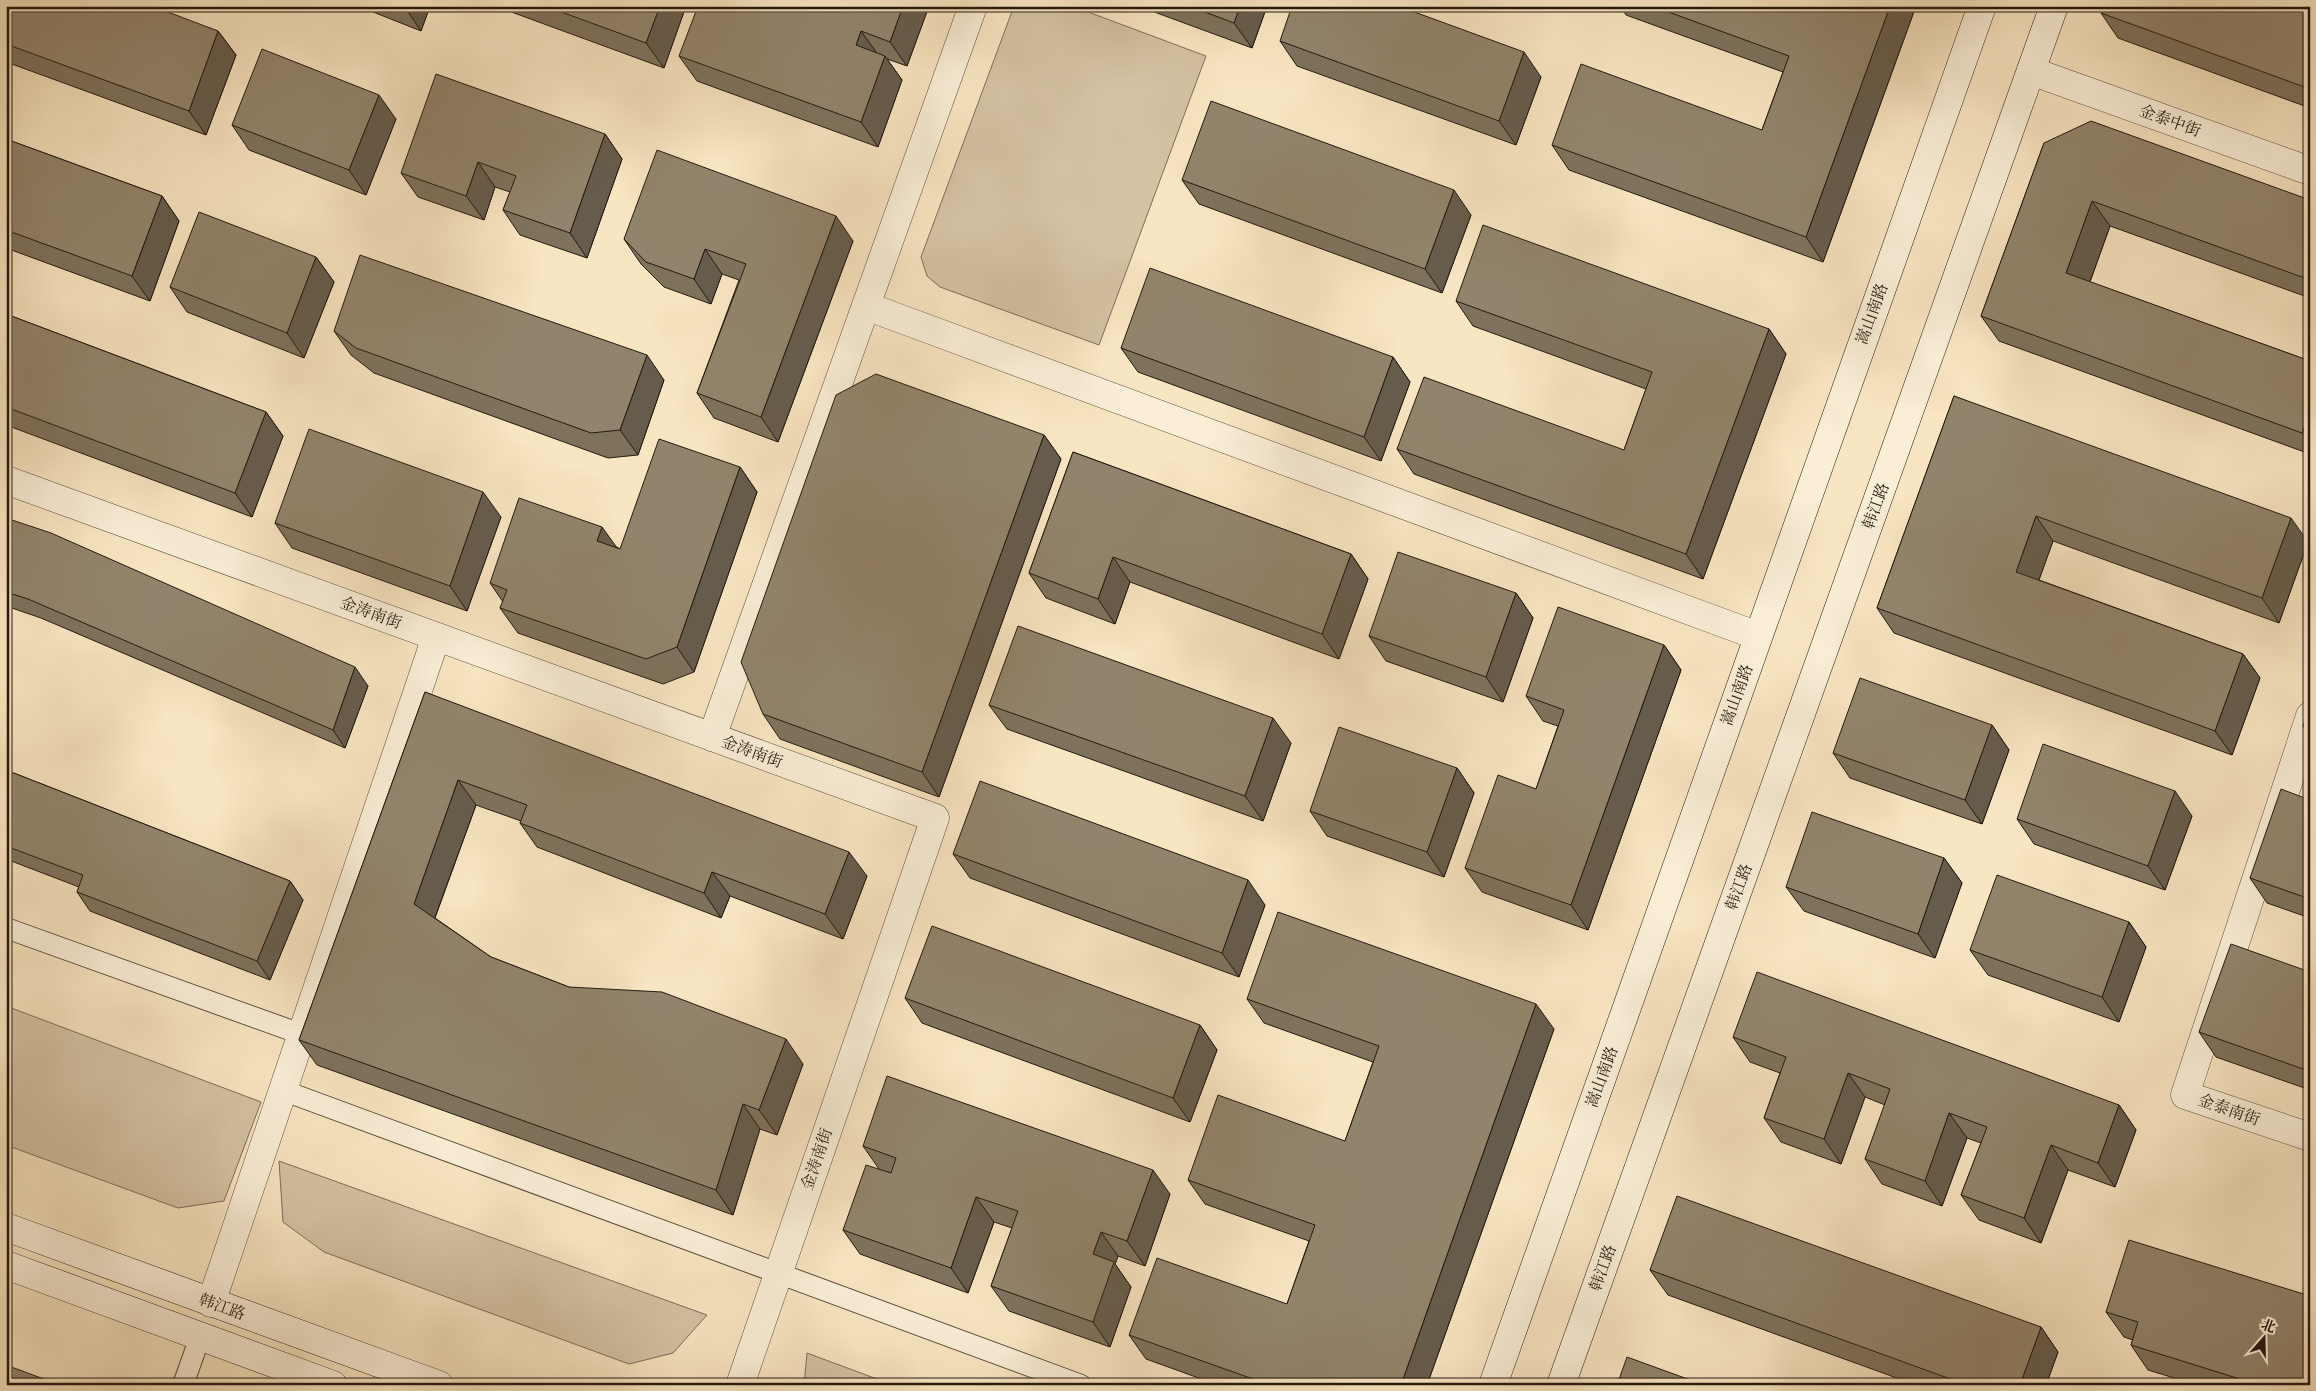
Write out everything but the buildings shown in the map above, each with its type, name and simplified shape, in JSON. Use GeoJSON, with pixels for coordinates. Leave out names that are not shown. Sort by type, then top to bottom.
{"type":"FeatureCollection","features":[{"type":"Feature","properties":{"kind":"street"},"geometry":{"type":"LineString","coordinates":[[712,738],[973,6]]}},
{"type":"Feature","properties":{"kind":"street","name":"嵩山南路"},"geometry":{"type":"LineString","coordinates":[[1493,1385],[1982,6]]}},
{"type":"Feature","properties":{"kind":"street"},"geometry":{"type":"LineString","coordinates":[[2031,71],[2054,6]]}},
{"type":"Feature","properties":{"kind":"street","name":"金泰中街"},"geometry":{"type":"LineString","coordinates":[[2031,71],[2310,171]]}},
{"type":"Feature","properties":{"kind":"street","name":"韩江路"},"geometry":{"type":"LineString","coordinates":[[1561,1385],[2031,71]]}},
{"type":"Feature","properties":{"kind":"street"},"geometry":{"type":"LineString","coordinates":[[866,306],[1758,636]]}},
{"type":"Feature","properties":{"kind":"street","name":"金涛南街"},"geometry":{"type":"LineString","coordinates":[[6,480],[935,818],[740,1385]]}},
{"type":"Feature","properties":{"kind":"street"},"geometry":{"type":"LineString","coordinates":[[211,1303],[436,637]]}},
{"type":"Feature","properties":{"kind":"street","name":"金泰南街"},"geometry":{"type":"LineString","coordinates":[[2310,716],[2185,1095],[2310,1138]]}},
{"type":"Feature","properties":{"kind":"street","name":"韩江路"},"geometry":{"type":"LineString","coordinates":[[6,1227],[439,1385]]}},
{"type":"Feature","properties":{"kind":"street"},"geometry":{"type":"LineString","coordinates":[[6,1265],[333,1385]]}},
{"type":"Feature","properties":{"kind":"lane"},"geometry":{"type":"LineString","coordinates":[[6,928],[301,1034]]}},
{"type":"Feature","properties":{"kind":"lane"},"geometry":{"type":"LineString","coordinates":[[282,1090],[1081,1385]]}},
{"type":"Feature","properties":{"kind":"lane"},"geometry":{"type":"LineString","coordinates":[[183,1385],[200,1337]]}},
{"type":"Feature","properties":{"kind":"shaded area"},"geometry":{"type":"Polygon","coordinates":[[[1014,6],[1072,6],[1206,56],[1099,345],[940,287],[927,276],[921,257],[1014,6]]]}},
{"type":"Feature","properties":{"kind":"shaded area"},"geometry":{"type":"Polygon","coordinates":[[[6,1006],[261,1102],[224,1201],[178,1208],[6,1145],[6,1006]]]}},
{"type":"Feature","properties":{"kind":"shaded area"},"geometry":{"type":"Polygon","coordinates":[[[279,1161],[707,1315],[673,1353],[629,1364],[324,1252],[283,1222],[279,1161]]]}},
{"type":"Feature","properties":{"kind":"shaded area"},"geometry":{"type":"Polygon","coordinates":[[[807,1353],[893,1385],[804,1385],[807,1353]]]}}]}
